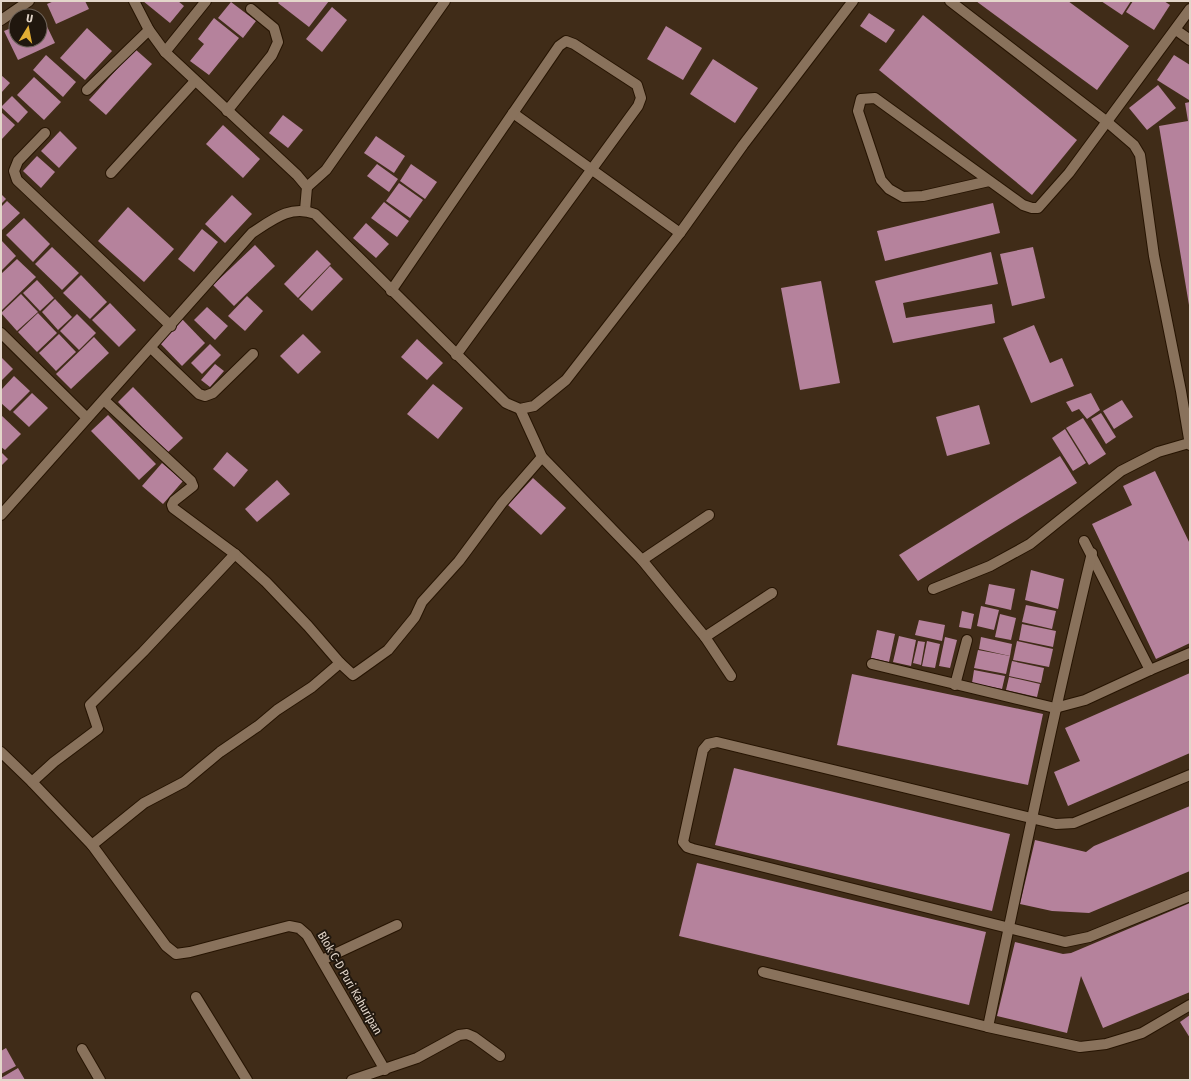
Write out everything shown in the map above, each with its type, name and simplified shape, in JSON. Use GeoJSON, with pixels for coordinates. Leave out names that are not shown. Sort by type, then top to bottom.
{"type":"FeatureCollection","features":[{"type":"Feature","properties":{"kind":"street"},"geometry":{"type":"LineString","coordinates":[[1,20],[29,1]]}},
{"type":"Feature","properties":{"kind":"street"},"geometry":{"type":"LineString","coordinates":[[134,1],[149,30],[165,52],[297,175],[307,187]]}},
{"type":"Feature","properties":{"kind":"street"},"geometry":{"type":"LineString","coordinates":[[165,52],[206,1]]}},
{"type":"Feature","properties":{"kind":"street"},"geometry":{"type":"LineString","coordinates":[[305,210],[307,187],[326,170],[445,1]]}},
{"type":"Feature","properties":{"kind":"street"},"geometry":{"type":"LineString","coordinates":[[1,515],[86,418],[171,326],[252,233],[286,212],[305,210],[315,214],[391,291],[506,403],[520,409],[534,406],[566,380],[680,233],[743,145],[853,1]]}},
{"type":"Feature","properties":{"kind":"street"},"geometry":{"type":"LineString","coordinates":[[933,589],[990,566],[1030,544],[1121,471],[1158,452],[1190,444],[1154,256],[1140,154],[1134,146],[1106,121],[950,1]]}},
{"type":"Feature","properties":{"kind":"street"},"geometry":{"type":"LineString","coordinates":[[227,111],[272,55],[278,42],[274,28],[251,9]]}},
{"type":"Feature","properties":{"kind":"street"},"geometry":{"type":"LineString","coordinates":[[989,181],[922,196],[903,197],[889,189],[881,180],[858,111],[861,99],[875,98],[1023,205],[1038,208],[1069,173],[1106,121],[1176,30],[1190,9]]}},
{"type":"Feature","properties":{"kind":"street"},"geometry":{"type":"LineString","coordinates":[[87,90],[149,30]]}},
{"type":"Feature","properties":{"kind":"street"},"geometry":{"type":"LineString","coordinates":[[1176,30],[1190,40]]}},
{"type":"Feature","properties":{"kind":"street"},"geometry":{"type":"LineString","coordinates":[[391,291],[559,46],[566,42],[574,44],[636,85],[642,98],[638,106],[456,355]]}},
{"type":"Feature","properties":{"kind":"street"},"geometry":{"type":"LineString","coordinates":[[111,173],[195,81]]}},
{"type":"Feature","properties":{"kind":"street"},"geometry":{"type":"LineString","coordinates":[[513,113],[680,233]]}},
{"type":"Feature","properties":{"kind":"street"},"geometry":{"type":"LineString","coordinates":[[45,133],[18,161],[14,171],[17,180],[171,326]]}},
{"type":"Feature","properties":{"kind":"street"},"geometry":{"type":"LineString","coordinates":[[1,333],[86,418]]}},
{"type":"Feature","properties":{"kind":"street"},"geometry":{"type":"LineString","coordinates":[[151,348],[199,394],[205,396],[213,394],[253,354]]}},
{"type":"Feature","properties":{"kind":"street"},"geometry":{"type":"LineString","coordinates":[[1181,391],[1190,383]]}},
{"type":"Feature","properties":{"kind":"street"},"geometry":{"type":"LineString","coordinates":[[104,400],[191,481],[193,486],[174,501],[172,505],[173,508],[235,554],[266,582],[308,626],[350,674],[355,675],[388,650],[415,617],[422,602],[459,561],[502,503],[542,457]]}},
{"type":"Feature","properties":{"kind":"street"},"geometry":{"type":"LineString","coordinates":[[520,409],[542,457],[642,560],[705,637],[731,676]]}},
{"type":"Feature","properties":{"kind":"street"},"geometry":{"type":"LineString","coordinates":[[642,560],[709,515]]}},
{"type":"Feature","properties":{"kind":"street"},"geometry":{"type":"LineString","coordinates":[[1084,541],[1092,554],[1150,670]]}},
{"type":"Feature","properties":{"kind":"street"},"geometry":{"type":"LineString","coordinates":[[32,782],[54,762],[98,729],[90,705],[143,652],[235,554]]}},
{"type":"Feature","properties":{"kind":"street"},"geometry":{"type":"LineString","coordinates":[[988,1027],[1033,819],[1055,708],[1092,554]]}},
{"type":"Feature","properties":{"kind":"street"},"geometry":{"type":"LineString","coordinates":[[705,637],[772,593]]}},
{"type":"Feature","properties":{"kind":"street"},"geometry":{"type":"LineString","coordinates":[[955,686],[967,640]]}},
{"type":"Feature","properties":{"kind":"street"},"geometry":{"type":"LineString","coordinates":[[872,664],[955,686],[1055,708],[1085,700],[1190,653]]}},
{"type":"Feature","properties":{"kind":"street"},"geometry":{"type":"LineString","coordinates":[[1,752],[92,845],[144,803],[184,782],[220,752],[312,687],[340,663]]}},
{"type":"Feature","properties":{"kind":"street"},"geometry":{"type":"LineString","coordinates":[[1190,775],[1074,823],[1056,824],[717,742],[708,744],[703,750],[683,842],[687,847],[694,849],[1065,942],[1076,941],[1190,896]]}},
{"type":"Feature","properties":{"kind":"street","name":"Blok C-D Puri Kahuripan"},"geometry":{"type":"LineString","coordinates":[[92,845],[166,946],[176,954],[190,952],[289,926],[299,928],[307,935],[385,1070]]}},
{"type":"Feature","properties":{"kind":"street"},"geometry":{"type":"LineString","coordinates":[[322,960],[397,925]]}},
{"type":"Feature","properties":{"kind":"street"},"geometry":{"type":"LineString","coordinates":[[763,972],[988,1027],[1080,1047],[1106,1044],[1142,1033],[1190,1005]]}},
{"type":"Feature","properties":{"kind":"street"},"geometry":{"type":"LineString","coordinates":[[196,997],[247,1080]]}},
{"type":"Feature","properties":{"kind":"street"},"geometry":{"type":"LineString","coordinates":[[352,1080],[417,1058],[459,1035],[467,1034],[474,1037],[500,1056]]}},
{"type":"Feature","properties":{"kind":"street"},"geometry":{"type":"LineString","coordinates":[[82,1049],[100,1080]]}},
{"type":"Feature","properties":{"kind":"building"},"geometry":{"type":"Polygon","coordinates":[[[54,1],[85,1],[89,9],[56,24],[47,4],[54,1]]]}},
{"type":"Feature","properties":{"kind":"building"},"geometry":{"type":"Polygon","coordinates":[[[143,1],[178,1],[184,6],[170,23],[143,1]]]}},
{"type":"Feature","properties":{"kind":"building"},"geometry":{"type":"Polygon","coordinates":[[[280,1],[329,1],[309,27],[278,3],[280,1]]]}},
{"type":"Feature","properties":{"kind":"building"},"geometry":{"type":"Polygon","coordinates":[[[976,1],[1068,1],[1129,46],[1097,90],[976,1]]]}},
{"type":"Feature","properties":{"kind":"building"},"geometry":{"type":"Polygon","coordinates":[[[1101,1],[1131,1],[1122,15],[1101,1]]]}},
{"type":"Feature","properties":{"kind":"building"},"geometry":{"type":"Polygon","coordinates":[[[1133,1],[1164,1],[1170,5],[1154,30],[1126,12],[1133,1]]]}},
{"type":"Feature","properties":{"kind":"building"},"geometry":{"type":"Polygon","coordinates":[[[231,2],[256,21],[243,38],[218,18],[231,2]]]}},
{"type":"Feature","properties":{"kind":"building"},"geometry":{"type":"Polygon","coordinates":[[[332,7],[347,20],[322,52],[306,39],[332,7]]]}},
{"type":"Feature","properties":{"kind":"building"},"geometry":{"type":"Polygon","coordinates":[[[869,13],[895,30],[886,43],[860,26],[869,13]]]}},
{"type":"Feature","properties":{"kind":"building"},"geometry":{"type":"Polygon","coordinates":[[[923,15],[1077,140],[1032,195],[879,70],[923,15]]]}},
{"type":"Feature","properties":{"kind":"building"},"geometry":{"type":"Polygon","coordinates":[[[214,18],[239,38],[209,75],[190,61],[204,44],[198,39],[214,18]]]}},
{"type":"Feature","properties":{"kind":"building"},"geometry":{"type":"Polygon","coordinates":[[[666,26],[702,48],[683,80],[647,59],[666,26]]]}},
{"type":"Feature","properties":{"kind":"building"},"geometry":{"type":"Polygon","coordinates":[[[48,28],[55,43],[48,46],[48,28]]]}},
{"type":"Feature","properties":{"kind":"building"},"geometry":{"type":"Polygon","coordinates":[[[87,28],[112,51],[85,80],[60,58],[87,28]]]}},
{"type":"Feature","properties":{"kind":"building"},"geometry":{"type":"Polygon","coordinates":[[[8,29],[8,39],[4,31],[8,29]]]}},
{"type":"Feature","properties":{"kind":"building"},"geometry":{"type":"Polygon","coordinates":[[[12,48],[44,48],[18,60],[12,48]]]}},
{"type":"Feature","properties":{"kind":"building"},"geometry":{"type":"Polygon","coordinates":[[[135,49],[152,64],[106,115],[89,100],[135,49]]]}},
{"type":"Feature","properties":{"kind":"building"},"geometry":{"type":"Polygon","coordinates":[[[46,55],[76,82],[63,97],[33,70],[46,55]]]}},
{"type":"Feature","properties":{"kind":"building"},"geometry":{"type":"Polygon","coordinates":[[[1174,55],[1190,65],[1189,100],[1157,80],[1174,55]]]}},
{"type":"Feature","properties":{"kind":"building"},"geometry":{"type":"Polygon","coordinates":[[[713,59],[758,88],[735,123],[690,94],[713,59]]]}},
{"type":"Feature","properties":{"kind":"building"},"geometry":{"type":"Polygon","coordinates":[[[1,75],[10,83],[1,93],[1,75]]]}},
{"type":"Feature","properties":{"kind":"building"},"geometry":{"type":"Polygon","coordinates":[[[34,77],[61,102],[44,120],[17,95],[34,77]]]}},
{"type":"Feature","properties":{"kind":"building"},"geometry":{"type":"Polygon","coordinates":[[[1158,85],[1176,108],[1147,130],[1129,108],[1158,85]]]}},
{"type":"Feature","properties":{"kind":"building"},"geometry":{"type":"Polygon","coordinates":[[[12,96],[28,112],[18,123],[1,107],[12,96]]]}},
{"type":"Feature","properties":{"kind":"building"},"geometry":{"type":"Polygon","coordinates":[[[1190,102],[1189,305],[1159,126],[1188,121],[1185,103],[1190,102]]]}},
{"type":"Feature","properties":{"kind":"building"},"geometry":{"type":"Polygon","coordinates":[[[1,112],[15,125],[1,140],[1,112]]]}},
{"type":"Feature","properties":{"kind":"building"},"geometry":{"type":"Polygon","coordinates":[[[283,115],[303,130],[288,148],[269,133],[283,115]]]}},
{"type":"Feature","properties":{"kind":"building"},"geometry":{"type":"Polygon","coordinates":[[[223,125],[260,159],[243,178],[206,144],[223,125]]]}},
{"type":"Feature","properties":{"kind":"building"},"geometry":{"type":"Polygon","coordinates":[[[60,131],[77,148],[59,168],[41,151],[60,131]]]}},
{"type":"Feature","properties":{"kind":"building"},"geometry":{"type":"Polygon","coordinates":[[[376,136],[405,156],[394,173],[364,153],[376,136]]]}},
{"type":"Feature","properties":{"kind":"building"},"geometry":{"type":"Polygon","coordinates":[[[37,156],[55,172],[41,188],[23,171],[37,156]]]}},
{"type":"Feature","properties":{"kind":"building"},"geometry":{"type":"Polygon","coordinates":[[[377,164],[398,179],[389,192],[367,176],[377,164]]]}},
{"type":"Feature","properties":{"kind":"building"},"geometry":{"type":"Polygon","coordinates":[[[411,164],[437,182],[425,199],[400,181],[411,164]]]}},
{"type":"Feature","properties":{"kind":"building"},"geometry":{"type":"Polygon","coordinates":[[[399,183],[423,200],[410,218],[386,201],[399,183]]]}},
{"type":"Feature","properties":{"kind":"building"},"geometry":{"type":"Polygon","coordinates":[[[1,194],[6,199],[1,204],[1,194]]]}},
{"type":"Feature","properties":{"kind":"building"},"geometry":{"type":"Polygon","coordinates":[[[232,195],[252,214],[225,243],[205,224],[232,195]]]}},
{"type":"Feature","properties":{"kind":"building"},"geometry":{"type":"Polygon","coordinates":[[[7,201],[20,213],[2,230],[1,207],[7,201]]]}},
{"type":"Feature","properties":{"kind":"building"},"geometry":{"type":"Polygon","coordinates":[[[384,202],[409,221],[397,237],[371,218],[384,202]]]}},
{"type":"Feature","properties":{"kind":"building"},"geometry":{"type":"Polygon","coordinates":[[[993,203],[1000,233],[885,261],[877,231],[993,203]]]}},
{"type":"Feature","properties":{"kind":"building"},"geometry":{"type":"Polygon","coordinates":[[[128,207],[174,249],[144,282],[98,241],[128,207]]]}},
{"type":"Feature","properties":{"kind":"building"},"geometry":{"type":"Polygon","coordinates":[[[24,218],[50,244],[33,262],[6,235],[24,218]]]}},
{"type":"Feature","properties":{"kind":"building"},"geometry":{"type":"Polygon","coordinates":[[[366,223],[389,244],[376,258],[353,238],[366,223]]]}},
{"type":"Feature","properties":{"kind":"building"},"geometry":{"type":"Polygon","coordinates":[[[202,229],[218,242],[194,272],[178,259],[202,229]]]}},
{"type":"Feature","properties":{"kind":"building"},"geometry":{"type":"Polygon","coordinates":[[[1,240],[16,256],[1,271],[1,240]]]}},
{"type":"Feature","properties":{"kind":"building"},"geometry":{"type":"Polygon","coordinates":[[[255,245],[275,266],[234,306],[213,285],[255,245]]]}},
{"type":"Feature","properties":{"kind":"building"},"geometry":{"type":"Polygon","coordinates":[[[52,247],[79,273],[62,290],[35,264],[52,247]]]}},
{"type":"Feature","properties":{"kind":"building"},"geometry":{"type":"Polygon","coordinates":[[[1033,247],[1045,298],[1012,306],[1000,254],[1033,247]]]}},
{"type":"Feature","properties":{"kind":"building"},"geometry":{"type":"Polygon","coordinates":[[[317,250],[331,264],[298,298],[284,284],[317,250]]]}},
{"type":"Feature","properties":{"kind":"building"},"geometry":{"type":"Polygon","coordinates":[[[991,252],[998,284],[903,303],[906,318],[992,304],[995,323],[893,343],[875,281],[991,252]]]}},
{"type":"Feature","properties":{"kind":"building"},"geometry":{"type":"Polygon","coordinates":[[[17,259],[36,277],[2,310],[1,274],[17,259]]]}},
{"type":"Feature","properties":{"kind":"building"},"geometry":{"type":"Polygon","coordinates":[[[330,266],[343,279],[312,311],[299,299],[330,266]]]}},
{"type":"Feature","properties":{"kind":"building"},"geometry":{"type":"Polygon","coordinates":[[[81,275],[107,302],[90,319],[63,293],[81,275]]]}},
{"type":"Feature","properties":{"kind":"building"},"geometry":{"type":"Polygon","coordinates":[[[37,280],[54,298],[40,311],[23,293],[37,280]]]}},
{"type":"Feature","properties":{"kind":"building"},"geometry":{"type":"Polygon","coordinates":[[[821,281],[840,383],[800,390],[781,288],[821,281]]]}},
{"type":"Feature","properties":{"kind":"building"},"geometry":{"type":"Polygon","coordinates":[[[21,294],[38,312],[17,331],[1,313],[21,294]]]}},
{"type":"Feature","properties":{"kind":"building"},"geometry":{"type":"Polygon","coordinates":[[[247,296],[263,311],[245,331],[228,316],[247,296]]]}},
{"type":"Feature","properties":{"kind":"building"},"geometry":{"type":"Polygon","coordinates":[[[55,299],[72,317],[58,330],[42,312],[55,299]]]}},
{"type":"Feature","properties":{"kind":"building"},"geometry":{"type":"Polygon","coordinates":[[[110,303],[136,330],[119,347],[92,320],[110,303]]]}},
{"type":"Feature","properties":{"kind":"building"},"geometry":{"type":"Polygon","coordinates":[[[207,307],[228,326],[215,340],[194,320],[207,307]]]}},
{"type":"Feature","properties":{"kind":"building"},"geometry":{"type":"Polygon","coordinates":[[[38,313],[57,333],[37,352],[18,332],[38,313]]]}},
{"type":"Feature","properties":{"kind":"building"},"geometry":{"type":"Polygon","coordinates":[[[77,314],[96,333],[79,350],[60,331],[77,314]]]}},
{"type":"Feature","properties":{"kind":"building"},"geometry":{"type":"Polygon","coordinates":[[[182,319],[205,343],[182,366],[158,341],[182,319]]]}},
{"type":"Feature","properties":{"kind":"building"},"geometry":{"type":"Polygon","coordinates":[[[1034,325],[1050,363],[1062,358],[1074,386],[1031,403],[1003,338],[1034,325]]]}},
{"type":"Feature","properties":{"kind":"building"},"geometry":{"type":"Polygon","coordinates":[[[59,334],[76,352],[56,371],[39,353],[59,334]]]}},
{"type":"Feature","properties":{"kind":"building"},"geometry":{"type":"Polygon","coordinates":[[[303,334],[321,352],[298,374],[280,356],[303,334]]]}},
{"type":"Feature","properties":{"kind":"building"},"geometry":{"type":"Polygon","coordinates":[[[94,337],[109,353],[71,389],[56,374],[94,337]]]}},
{"type":"Feature","properties":{"kind":"building"},"geometry":{"type":"Polygon","coordinates":[[[417,339],[443,363],[427,380],[401,357],[417,339]]]}},
{"type":"Feature","properties":{"kind":"building"},"geometry":{"type":"Polygon","coordinates":[[[210,344],[221,355],[202,374],[191,363],[210,344]]]}},
{"type":"Feature","properties":{"kind":"building"},"geometry":{"type":"Polygon","coordinates":[[[1,357],[13,369],[1,381],[1,357]]]}},
{"type":"Feature","properties":{"kind":"building"},"geometry":{"type":"Polygon","coordinates":[[[215,364],[224,371],[210,387],[201,380],[215,364]]]}},
{"type":"Feature","properties":{"kind":"building"},"geometry":{"type":"Polygon","coordinates":[[[14,376],[30,391],[10,411],[1,403],[1,390],[14,376]]]}},
{"type":"Feature","properties":{"kind":"building"},"geometry":{"type":"Polygon","coordinates":[[[433,384],[463,408],[438,439],[407,414],[433,384]]]}},
{"type":"Feature","properties":{"kind":"building"},"geometry":{"type":"Polygon","coordinates":[[[133,387],[183,438],[167,453],[118,402],[133,387]]]}},
{"type":"Feature","properties":{"kind":"building"},"geometry":{"type":"Polygon","coordinates":[[[32,393],[48,408],[29,427],[13,412],[32,393]]]}},
{"type":"Feature","properties":{"kind":"building"},"geometry":{"type":"Polygon","coordinates":[[[1091,393],[1100,410],[1087,419],[1079,409],[1072,412],[1066,402],[1091,393]]]}},
{"type":"Feature","properties":{"kind":"building"},"geometry":{"type":"Polygon","coordinates":[[[1122,400],[1133,417],[1114,429],[1103,411],[1122,400]]]}},
{"type":"Feature","properties":{"kind":"building"},"geometry":{"type":"Polygon","coordinates":[[[979,405],[990,444],[947,456],[936,417],[979,405]]]}},
{"type":"Feature","properties":{"kind":"building"},"geometry":{"type":"Polygon","coordinates":[[[1101,413],[1116,437],[1106,444],[1091,419],[1101,413]]]}},
{"type":"Feature","properties":{"kind":"building"},"geometry":{"type":"Polygon","coordinates":[[[1,415],[21,434],[5,450],[1,447],[1,415]]]}},
{"type":"Feature","properties":{"kind":"building"},"geometry":{"type":"Polygon","coordinates":[[[108,415],[156,464],[139,480],[91,431],[108,415]]]}},
{"type":"Feature","properties":{"kind":"building"},"geometry":{"type":"Polygon","coordinates":[[[1083,418],[1106,454],[1089,465],[1066,428],[1083,418]]]}},
{"type":"Feature","properties":{"kind":"building"},"geometry":{"type":"Polygon","coordinates":[[[1065,429],[1086,463],[1073,471],[1052,438],[1065,429]]]}},
{"type":"Feature","properties":{"kind":"building"},"geometry":{"type":"Polygon","coordinates":[[[1,452],[8,459],[1,466],[1,452]]]}},
{"type":"Feature","properties":{"kind":"building"},"geometry":{"type":"Polygon","coordinates":[[[227,452],[248,470],[234,487],[213,469],[227,452]]]}},
{"type":"Feature","properties":{"kind":"building"},"geometry":{"type":"Polygon","coordinates":[[[1060,456],[1077,483],[918,581],[899,555],[1060,456]]]}},
{"type":"Feature","properties":{"kind":"building"},"geometry":{"type":"Polygon","coordinates":[[[162,463],[183,481],[163,504],[142,486],[162,463]]]}},
{"type":"Feature","properties":{"kind":"building"},"geometry":{"type":"Polygon","coordinates":[[[1155,471],[1190,544],[1190,643],[1156,659],[1092,524],[1132,505],[1123,486],[1155,471]]]}},
{"type":"Feature","properties":{"kind":"building"},"geometry":{"type":"Polygon","coordinates":[[[533,478],[566,508],[541,535],[508,505],[533,478]]]}},
{"type":"Feature","properties":{"kind":"building"},"geometry":{"type":"Polygon","coordinates":[[[277,480],[290,494],[257,522],[245,509],[277,480]]]}},
{"type":"Feature","properties":{"kind":"building"},"geometry":{"type":"Polygon","coordinates":[[[1031,570],[1064,579],[1058,609],[1025,600],[1031,570]]]}},
{"type":"Feature","properties":{"kind":"building"},"geometry":{"type":"Polygon","coordinates":[[[989,584],[1015,589],[1011,610],[985,604],[989,584]]]}},
{"type":"Feature","properties":{"kind":"building"},"geometry":{"type":"Polygon","coordinates":[[[1026,605],[1056,611],[1052,629],[1022,622],[1026,605]]]}},
{"type":"Feature","properties":{"kind":"building"},"geometry":{"type":"Polygon","coordinates":[[[981,606],[999,610],[994,630],[977,626],[981,606]]]}},
{"type":"Feature","properties":{"kind":"building"},"geometry":{"type":"Polygon","coordinates":[[[962,611],[974,614],[971,629],[959,627],[962,611]]]}},
{"type":"Feature","properties":{"kind":"building"},"geometry":{"type":"Polygon","coordinates":[[[1000,614],[1016,618],[1011,640],[995,637],[1000,614]]]}},
{"type":"Feature","properties":{"kind":"building"},"geometry":{"type":"Polygon","coordinates":[[[919,620],[945,625],[942,641],[915,635],[919,620]]]}},
{"type":"Feature","properties":{"kind":"building"},"geometry":{"type":"Polygon","coordinates":[[[1022,624],[1056,631],[1053,647],[1019,640],[1022,624]]]}},
{"type":"Feature","properties":{"kind":"building"},"geometry":{"type":"Polygon","coordinates":[[[877,630],[895,634],[889,662],[871,658],[877,630]]]}},
{"type":"Feature","properties":{"kind":"building"},"geometry":{"type":"Polygon","coordinates":[[[899,636],[916,640],[911,666],[893,662],[899,636]]]}},
{"type":"Feature","properties":{"kind":"building"},"geometry":{"type":"Polygon","coordinates":[[[945,637],[957,640],[950,668],[939,666],[945,637]]]}},
{"type":"Feature","properties":{"kind":"building"},"geometry":{"type":"Polygon","coordinates":[[[981,637],[1012,644],[1010,656],[979,649],[981,637]]]}},
{"type":"Feature","properties":{"kind":"building"},"geometry":{"type":"Polygon","coordinates":[[[918,641],[925,642],[921,665],[913,663],[918,641]]]}},
{"type":"Feature","properties":{"kind":"building"},"geometry":{"type":"Polygon","coordinates":[[[927,641],[940,644],[935,668],[922,666],[927,641]]]}},
{"type":"Feature","properties":{"kind":"building"},"geometry":{"type":"Polygon","coordinates":[[[1017,641],[1053,649],[1049,667],[1013,660],[1017,641]]]}},
{"type":"Feature","properties":{"kind":"building"},"geometry":{"type":"Polygon","coordinates":[[[978,650],[1010,656],[1006,674],[974,668],[978,650]]]}},
{"type":"Feature","properties":{"kind":"building"},"geometry":{"type":"Polygon","coordinates":[[[1012,661],[1044,668],[1041,683],[1009,676],[1012,661]]]}},
{"type":"Feature","properties":{"kind":"building"},"geometry":{"type":"Polygon","coordinates":[[[974,670],[1005,676],[1002,689],[972,683],[974,670]]]}},
{"type":"Feature","properties":{"kind":"building"},"geometry":{"type":"Polygon","coordinates":[[[1190,673],[1190,753],[1068,806],[1054,772],[1080,761],[1065,728],[1190,673]]]}},
{"type":"Feature","properties":{"kind":"building"},"geometry":{"type":"Polygon","coordinates":[[[852,674],[1043,714],[1028,785],[837,745],[852,674]]]}},
{"type":"Feature","properties":{"kind":"building"},"geometry":{"type":"Polygon","coordinates":[[[1009,677],[1040,684],[1037,697],[1006,690],[1009,677]]]}},
{"type":"Feature","properties":{"kind":"building"},"geometry":{"type":"Polygon","coordinates":[[[734,768],[1010,834],[992,911],[715,845],[734,768]]]}},
{"type":"Feature","properties":{"kind":"building"},"geometry":{"type":"Polygon","coordinates":[[[1190,806],[1190,871],[1089,913],[1052,911],[1020,904],[1035,840],[1086,852],[1094,846],[1190,806]]]}},
{"type":"Feature","properties":{"kind":"building"},"geometry":{"type":"Polygon","coordinates":[[[697,863],[986,932],[969,1005],[679,936],[697,863]]]}},
{"type":"Feature","properties":{"kind":"building"},"geometry":{"type":"Polygon","coordinates":[[[1190,903],[1190,992],[1103,1028],[1081,976],[1067,1033],[997,1016],[1015,942],[1063,954],[1071,953],[1190,903]]]}},
{"type":"Feature","properties":{"kind":"building"},"geometry":{"type":"Polygon","coordinates":[[[1190,1015],[1190,1038],[1180,1022],[1190,1015]]]}},
{"type":"Feature","properties":{"kind":"building"},"geometry":{"type":"Polygon","coordinates":[[[6,1048],[16,1066],[1,1074],[1,1051],[6,1048]]]}},
{"type":"Feature","properties":{"kind":"building"},"geometry":{"type":"Polygon","coordinates":[[[18,1068],[25,1080],[1,1080],[1,1078],[18,1068]]]}}]}
